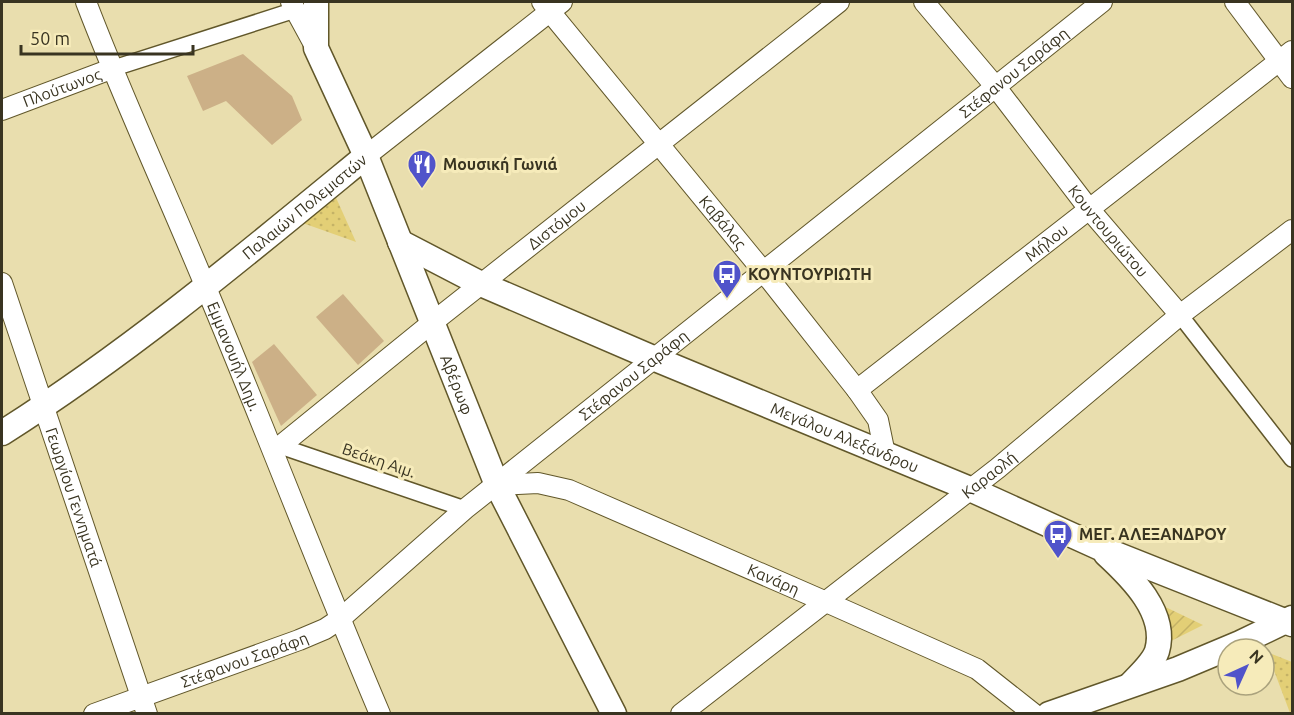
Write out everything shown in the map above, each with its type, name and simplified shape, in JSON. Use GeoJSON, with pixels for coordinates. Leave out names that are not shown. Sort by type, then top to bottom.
{"type":"FeatureCollection","features":[{"type":"Feature","properties":{"kind":"street","name":"Εμμανουήλ Δημ."},"geometry":{"type":"LineString","coordinates":[[86,2],[111,69],[277,448],[340,619],[380,714]]}},
{"type":"Feature","properties":{"kind":"street","name":"Διστόμου"},"geometry":{"type":"LineString","coordinates":[[277,448],[839,2]]}},
{"type":"Feature","properties":{"kind":"street","name":"Κουντουριώτου"},"geometry":{"type":"LineString","coordinates":[[924,2],[995,86],[1089,209],[1180,315],[1293,459]]}},
{"type":"Feature","properties":{"kind":"street","name":"Στέφανου Σαράφη"},"geometry":{"type":"LineString","coordinates":[[94,714],[144,705],[325,629],[340,619],[465,509],[1102,2]]}},
{"type":"Feature","properties":{"kind":"street"},"geometry":{"type":"LineString","coordinates":[[1235,2],[1286,56],[1293,78]]}},
{"type":"Feature","properties":{"kind":"street","name":"Πλούτωνος"},"geometry":{"type":"LineString","coordinates":[[2,110],[111,69],[301,4]]}},
{"type":"Feature","properties":{"kind":"street","name":"Αβέρωφ"},"geometry":{"type":"LineString","coordinates":[[301,4],[316,48],[366,156],[497,485],[614,714]]}},
{"type":"Feature","properties":{"kind":"street","name":"Καβάλας"},"geometry":{"type":"LineString","coordinates":[[551,5],[658,144],[857,390],[878,420],[885,454]]}},
{"type":"Feature","properties":{"kind":"street","name":"Παλαιών Πολεμιστών"},"geometry":{"type":"LineString","coordinates":[[2,434],[44,406],[206,286],[551,5]]}},
{"type":"Feature","properties":{"kind":"street","name":"Μήλου"},"geometry":{"type":"LineString","coordinates":[[857,390],[1286,56]]}},
{"type":"Feature","properties":{"kind":"street","name":"Καραολή"},"geometry":{"type":"LineString","coordinates":[[681,714],[970,489],[1180,315],[1293,230]]}},
{"type":"Feature","properties":{"kind":"street","name":"Μεγάλου Αλεξάνδρου"},"geometry":{"type":"LineString","coordinates":[[400,242],[482,284],[653,358],[970,489],[1098,546],[1291,621]]}},
{"type":"Feature","properties":{"kind":"street","name":"Γεωργίου Γεννηματά"},"geometry":{"type":"LineString","coordinates":[[2,283],[144,705]]}},
{"type":"Feature","properties":{"kind":"street","name":"Βεάκη Αιμ."},"geometry":{"type":"LineString","coordinates":[[277,448],[465,509]]}},
{"type":"Feature","properties":{"kind":"street","name":"Κανάρη"},"geometry":{"type":"LineString","coordinates":[[497,485],[538,483],[569,490],[977,669],[1034,714]]}},
{"type":"Feature","properties":{"kind":"street"},"geometry":{"type":"LineString","coordinates":[[1098,546],[1137,586],[1157,621],[1159,636],[1157,652],[1130,685]]}},
{"type":"Feature","properties":{"kind":"street"},"geometry":{"type":"LineString","coordinates":[[1049,714],[1178,669],[1291,621]]}},
{"type":"Feature","properties":{"kind":"shaded area"},"geometry":{"type":"Polygon","coordinates":[[[333,191],[356,242],[297,221],[333,191]]]}},
{"type":"Feature","properties":{"kind":"shaded area"},"geometry":{"type":"Polygon","coordinates":[[[1155,602],[1203,625],[1167,643],[1155,602]]]}},
{"type":"Feature","properties":{"kind":"shaded area"},"geometry":{"type":"Polygon","coordinates":[[[1276,656],[1292,662],[1292,713],[1290,713],[1276,676],[1276,656]]]}},
{"type":"Feature","properties":{"kind":"building"},"geometry":{"type":"Polygon","coordinates":[[[243,54],[292,96],[302,120],[272,145],[226,101],[203,111],[187,76],[243,54]]]}},
{"type":"Feature","properties":{"kind":"building"},"geometry":{"type":"Polygon","coordinates":[[[343,294],[384,341],[358,365],[316,317],[343,294]]]}},
{"type":"Feature","properties":{"kind":"building"},"geometry":{"type":"Polygon","coordinates":[[[274,344],[317,395],[281,426],[252,362],[274,344]]]}},
{"type":"Feature","properties":{"kind":"place","name":"Μουσική Γωνιά"},"geometry":{"type":"Point","coordinates":[422,190]}},
{"type":"Feature","properties":{"kind":"place","name":"ΚΟΥΝΤΟΥΡΙΩΤΗ"},"geometry":{"type":"Point","coordinates":[727,300]}},
{"type":"Feature","properties":{"kind":"place","name":"ΜΕΓ. ΑΛΕΞΑΝΔΡΟΥ"},"geometry":{"type":"Point","coordinates":[1058,560]}}]}
